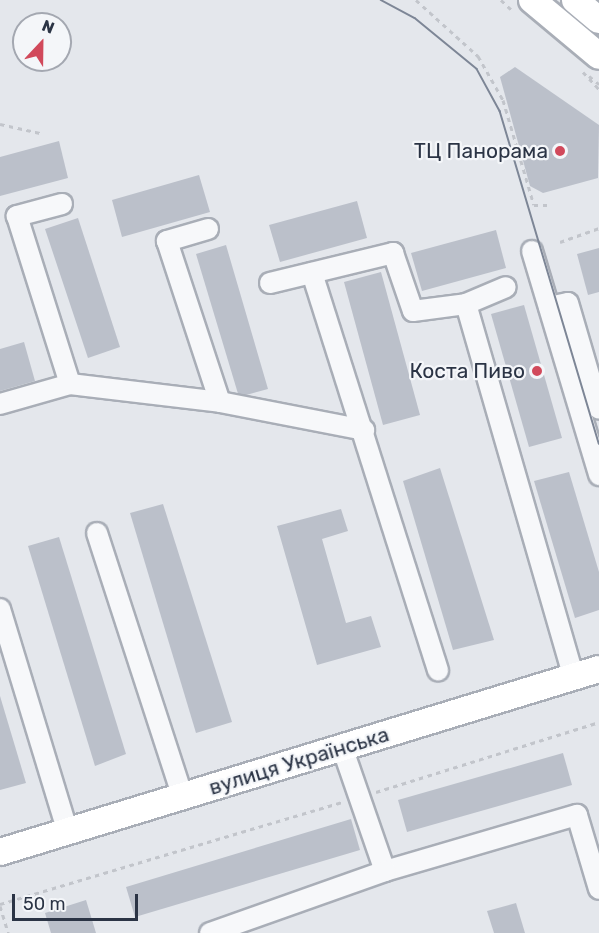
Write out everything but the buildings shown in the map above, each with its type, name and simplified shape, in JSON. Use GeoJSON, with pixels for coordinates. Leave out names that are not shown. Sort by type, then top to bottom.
{"type":"FeatureCollection","features":[{"type":"Feature","properties":{"kind":"main road"},"geometry":{"type":"LineString","coordinates":[[532,0],[588,61]]}},
{"type":"Feature","properties":{"kind":"main road"},"geometry":{"type":"LineString","coordinates":[[575,0],[599,20]]}},
{"type":"Feature","properties":{"kind":"main road","name":"вулиця Українська"},"geometry":{"type":"LineString","coordinates":[[0,852],[599,669]]}},
{"type":"Feature","properties":{"kind":"street"},"geometry":{"type":"LineString","coordinates":[[62,204],[17,216],[70,384]]}},
{"type":"Feature","properties":{"kind":"street"},"geometry":{"type":"LineString","coordinates":[[208,229],[166,241],[220,402]]}},
{"type":"Feature","properties":{"kind":"street"},"geometry":{"type":"LineString","coordinates":[[532,251],[559,305],[599,409]]}},
{"type":"Feature","properties":{"kind":"street"},"geometry":{"type":"LineString","coordinates":[[270,283],[393,253],[413,311],[466,304],[506,287]]}},
{"type":"Feature","properties":{"kind":"street"},"geometry":{"type":"LineString","coordinates":[[312,273],[364,430],[438,672]]}},
{"type":"Feature","properties":{"kind":"street"},"geometry":{"type":"LineString","coordinates":[[466,304],[574,677]]}},
{"type":"Feature","properties":{"kind":"street"},"geometry":{"type":"LineString","coordinates":[[559,305],[599,475]]}},
{"type":"Feature","properties":{"kind":"street"},"geometry":{"type":"LineString","coordinates":[[0,404],[70,384],[220,402],[364,430]]}},
{"type":"Feature","properties":{"kind":"street"},"geometry":{"type":"LineString","coordinates":[[97,533],[183,797]]}},
{"type":"Feature","properties":{"kind":"street"},"geometry":{"type":"LineString","coordinates":[[0,609],[68,833]]}},
{"type":"Feature","properties":{"kind":"street"},"geometry":{"type":"LineString","coordinates":[[342,747],[385,871]]}},
{"type":"Feature","properties":{"kind":"street"},"geometry":{"type":"LineString","coordinates":[[210,933],[385,871],[577,815],[599,889]]}},
{"type":"Feature","properties":{"kind":"path"},"geometry":{"type":"LineString","coordinates":[[416,0],[478,56],[503,100],[534,205],[549,205]]}},
{"type":"Feature","properties":{"kind":"path"},"geometry":{"type":"LineString","coordinates":[[588,61],[599,89]]}},
{"type":"Feature","properties":{"kind":"path"},"geometry":{"type":"LineString","coordinates":[[0,123],[40,133]]}},
{"type":"Feature","properties":{"kind":"path"},"geometry":{"type":"LineString","coordinates":[[560,242],[599,228]]}},
{"type":"Feature","properties":{"kind":"path"},"geometry":{"type":"LineString","coordinates":[[8,933],[0,905],[358,798],[599,722]]}},
{"type":"Feature","properties":{"kind":"tram line"},"geometry":{"type":"LineString","coordinates":[[381,0],[415,18],[477,69],[500,111],[599,444]]}},
{"type":"Feature","properties":{"kind":"place","name":"ТЦ Панорама"},"geometry":{"type":"Point","coordinates":[560,151]}},
{"type":"Feature","properties":{"kind":"place","name":"Коста Пиво"},"geometry":{"type":"Point","coordinates":[537,371]}}]}
